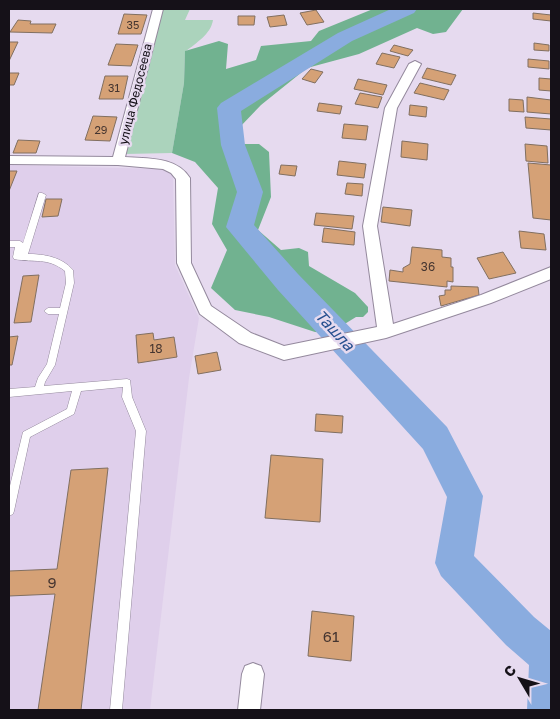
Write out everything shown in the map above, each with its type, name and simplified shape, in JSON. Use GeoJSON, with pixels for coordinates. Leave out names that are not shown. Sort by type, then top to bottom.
{"type":"FeatureCollection","features":[{"type":"Feature","properties":{"kind":"street","name":"улица Федосеева"},"geometry":{"type":"LineString","coordinates":[[9,160],[118,161],[158,9]]}},
{"type":"Feature","properties":{"kind":"street"},"geometry":{"type":"LineString","coordinates":[[386,332],[370,226],[391,108],[415,64]]}},
{"type":"Feature","properties":{"kind":"street"},"geometry":{"type":"LineString","coordinates":[[118,161],[165,165],[176,170],[183,178],[184,263],[205,310],[245,338],[284,353],[386,332],[486,299],[551,273]]}},
{"type":"Feature","properties":{"kind":"street"},"geometry":{"type":"LineString","coordinates":[[249,710],[253,674]]}},
{"type":"Feature","properties":{"kind":"lane"},"geometry":{"type":"LineString","coordinates":[[23,257],[42,195]]}},
{"type":"Feature","properties":{"kind":"lane"},"geometry":{"type":"LineString","coordinates":[[9,244],[20,244],[17,257],[37,256],[58,260],[69,270],[70,283],[51,365],[41,381],[39,390]]}},
{"type":"Feature","properties":{"kind":"lane"},"geometry":{"type":"LineString","coordinates":[[48,311],[64,311]]}},
{"type":"Feature","properties":{"kind":"lane"},"geometry":{"type":"LineString","coordinates":[[9,393],[127,383],[127,397],[141,431],[116,710]]}},
{"type":"Feature","properties":{"kind":"lane"},"geometry":{"type":"LineString","coordinates":[[9,511],[26,435],[70,411],[78,387]]}},
{"type":"Feature","properties":{"kind":"shaded area"},"geometry":{"type":"Polygon","coordinates":[[[9,165],[161,169],[173,175],[175,265],[199,318],[189,378],[150,710],[9,710],[9,165]]]}},
{"type":"Feature","properties":{"kind":"green space"},"geometry":{"type":"Polygon","coordinates":[[[163,9],[190,9],[185,20],[213,20],[212,25],[198,42],[185,52],[184,83],[172,153],[125,154],[163,9]]]}},
{"type":"Feature","properties":{"kind":"green space"},"geometry":{"type":"Polygon","coordinates":[[[373,9],[463,9],[446,32],[433,34],[417,28],[359,54],[307,68],[261,105],[238,129],[240,144],[259,144],[269,152],[271,197],[258,230],[281,250],[299,248],[308,252],[309,266],[355,293],[368,307],[368,312],[363,317],[356,317],[330,333],[315,332],[269,317],[235,310],[211,288],[227,250],[212,224],[218,188],[195,162],[172,153],[184,83],[185,51],[219,41],[228,44],[226,69],[256,60],[261,46],[311,41],[319,31],[373,9]]]}},
{"type":"Feature","properties":{"kind":"building"},"geometry":{"type":"Polygon","coordinates":[[[316,10],[324,22],[307,25],[300,13],[316,10]]]}},
{"type":"Feature","properties":{"kind":"building"},"geometry":{"type":"Polygon","coordinates":[[[533,13],[551,15],[551,21],[533,19],[533,13]]]}},
{"type":"Feature","properties":{"kind":"building"},"geometry":{"type":"Polygon","coordinates":[[[124,14],[147,15],[141,34],[118,34],[124,14]]]}},
{"type":"Feature","properties":{"kind":"building"},"geometry":{"type":"Polygon","coordinates":[[[284,15],[287,25],[270,27],[267,17],[284,15]]]}},
{"type":"Feature","properties":{"kind":"building"},"geometry":{"type":"Polygon","coordinates":[[[238,16],[255,16],[254,25],[238,25],[238,16]]]}},
{"type":"Feature","properties":{"kind":"building"},"geometry":{"type":"Polygon","coordinates":[[[18,20],[31,21],[30,24],[56,24],[52,33],[10,32],[18,20]]]}},
{"type":"Feature","properties":{"kind":"building"},"geometry":{"type":"Polygon","coordinates":[[[9,42],[18,42],[9,61],[9,42]]]}},
{"type":"Feature","properties":{"kind":"building"},"geometry":{"type":"Polygon","coordinates":[[[534,43],[549,45],[549,51],[534,50],[534,43]]]}},
{"type":"Feature","properties":{"kind":"building"},"geometry":{"type":"Polygon","coordinates":[[[116,44],[138,45],[131,66],[108,65],[116,44]]]}},
{"type":"Feature","properties":{"kind":"building"},"geometry":{"type":"Polygon","coordinates":[[[394,45],[413,50],[408,56],[390,51],[394,45]]]}},
{"type":"Feature","properties":{"kind":"building"},"geometry":{"type":"Polygon","coordinates":[[[382,53],[400,57],[394,68],[376,64],[382,53]]]}},
{"type":"Feature","properties":{"kind":"building"},"geometry":{"type":"Polygon","coordinates":[[[528,59],[549,61],[549,69],[528,67],[528,59]]]}},
{"type":"Feature","properties":{"kind":"building"},"geometry":{"type":"Polygon","coordinates":[[[427,68],[456,75],[451,85],[422,78],[427,68]]]}},
{"type":"Feature","properties":{"kind":"building"},"geometry":{"type":"Polygon","coordinates":[[[311,69],[323,72],[315,83],[302,79],[311,69]]]}},
{"type":"Feature","properties":{"kind":"building"},"geometry":{"type":"Polygon","coordinates":[[[9,73],[19,73],[14,85],[9,85],[9,73]]]}},
{"type":"Feature","properties":{"kind":"building"},"geometry":{"type":"Polygon","coordinates":[[[105,76],[128,76],[123,99],[99,99],[105,76]]]}},
{"type":"Feature","properties":{"kind":"building"},"geometry":{"type":"Polygon","coordinates":[[[539,78],[551,79],[551,91],[539,90],[539,78]]]}},
{"type":"Feature","properties":{"kind":"building"},"geometry":{"type":"Polygon","coordinates":[[[358,79],[387,85],[383,95],[354,89],[358,79]]]}},
{"type":"Feature","properties":{"kind":"building"},"geometry":{"type":"Polygon","coordinates":[[[420,83],[449,90],[444,100],[414,93],[420,83]]]}},
{"type":"Feature","properties":{"kind":"building"},"geometry":{"type":"Polygon","coordinates":[[[360,93],[382,97],[378,108],[355,104],[360,93]]]}},
{"type":"Feature","properties":{"kind":"building"},"geometry":{"type":"Polygon","coordinates":[[[527,97],[551,100],[551,114],[527,112],[527,97]]]}},
{"type":"Feature","properties":{"kind":"building"},"geometry":{"type":"Polygon","coordinates":[[[509,99],[523,100],[524,112],[509,111],[509,99]]]}},
{"type":"Feature","properties":{"kind":"building"},"geometry":{"type":"Polygon","coordinates":[[[319,103],[342,106],[340,114],[317,111],[319,103]]]}},
{"type":"Feature","properties":{"kind":"building"},"geometry":{"type":"Polygon","coordinates":[[[410,105],[427,107],[426,117],[409,115],[410,105]]]}},
{"type":"Feature","properties":{"kind":"building"},"geometry":{"type":"Polygon","coordinates":[[[93,116],[117,117],[110,141],[85,140],[93,116]]]}},
{"type":"Feature","properties":{"kind":"building"},"geometry":{"type":"Polygon","coordinates":[[[525,117],[551,119],[551,130],[526,128],[525,117]]]}},
{"type":"Feature","properties":{"kind":"building"},"geometry":{"type":"Polygon","coordinates":[[[344,124],[368,126],[366,140],[342,138],[344,124]]]}},
{"type":"Feature","properties":{"kind":"building"},"geometry":{"type":"Polygon","coordinates":[[[18,140],[40,141],[36,153],[13,153],[18,140]]]}},
{"type":"Feature","properties":{"kind":"building"},"geometry":{"type":"Polygon","coordinates":[[[402,141],[428,144],[427,160],[401,157],[402,141]]]}},
{"type":"Feature","properties":{"kind":"building"},"geometry":{"type":"Polygon","coordinates":[[[525,144],[547,146],[548,163],[526,161],[525,144]]]}},
{"type":"Feature","properties":{"kind":"building"},"geometry":{"type":"Polygon","coordinates":[[[339,161],[366,164],[364,178],[337,175],[339,161]]]}},
{"type":"Feature","properties":{"kind":"building"},"geometry":{"type":"Polygon","coordinates":[[[528,163],[551,165],[551,220],[533,218],[528,163]]]}},
{"type":"Feature","properties":{"kind":"building"},"geometry":{"type":"Polygon","coordinates":[[[281,165],[297,166],[295,176],[279,174],[281,165]]]}},
{"type":"Feature","properties":{"kind":"building"},"geometry":{"type":"Polygon","coordinates":[[[9,171],[17,171],[9,191],[9,171]]]}},
{"type":"Feature","properties":{"kind":"building"},"geometry":{"type":"Polygon","coordinates":[[[347,183],[363,184],[362,196],[345,194],[347,183]]]}},
{"type":"Feature","properties":{"kind":"building"},"geometry":{"type":"Polygon","coordinates":[[[46,199],[62,199],[58,216],[42,217],[46,199]]]}},
{"type":"Feature","properties":{"kind":"building"},"geometry":{"type":"Polygon","coordinates":[[[383,207],[412,210],[410,226],[381,222],[383,207]]]}},
{"type":"Feature","properties":{"kind":"building"},"geometry":{"type":"Polygon","coordinates":[[[316,213],[354,216],[352,229],[314,225],[316,213]]]}},
{"type":"Feature","properties":{"kind":"building"},"geometry":{"type":"Polygon","coordinates":[[[324,228],[355,232],[354,245],[322,242],[324,228]]]}},
{"type":"Feature","properties":{"kind":"building"},"geometry":{"type":"Polygon","coordinates":[[[519,231],[544,234],[546,250],[521,248],[519,231]]]}},
{"type":"Feature","properties":{"kind":"building"},"geometry":{"type":"Polygon","coordinates":[[[412,247],[442,250],[442,257],[451,258],[453,282],[447,281],[447,287],[389,281],[390,270],[403,272],[403,268],[410,264],[412,247]]]}},
{"type":"Feature","properties":{"kind":"building"},"geometry":{"type":"Polygon","coordinates":[[[503,252],[516,273],[489,279],[477,258],[503,252]]]}},
{"type":"Feature","properties":{"kind":"building"},"geometry":{"type":"Polygon","coordinates":[[[39,275],[31,322],[14,323],[23,276],[39,275]]]}},
{"type":"Feature","properties":{"kind":"building"},"geometry":{"type":"Polygon","coordinates":[[[451,286],[478,287],[479,295],[441,306],[439,296],[445,295],[445,290],[451,290],[451,286]]]}},
{"type":"Feature","properties":{"kind":"building"},"geometry":{"type":"Polygon","coordinates":[[[153,333],[154,340],[174,337],[177,357],[138,363],[136,335],[153,333]]]}},
{"type":"Feature","properties":{"kind":"building"},"geometry":{"type":"Polygon","coordinates":[[[18,336],[12,365],[9,365],[9,337],[18,336]]]}},
{"type":"Feature","properties":{"kind":"building"},"geometry":{"type":"Polygon","coordinates":[[[217,352],[221,370],[198,374],[195,356],[217,352]]]}},
{"type":"Feature","properties":{"kind":"building"},"geometry":{"type":"Polygon","coordinates":[[[316,414],[343,416],[342,433],[315,431],[316,414]]]}},
{"type":"Feature","properties":{"kind":"building"},"geometry":{"type":"Polygon","coordinates":[[[271,455],[323,459],[320,522],[265,518],[271,455]]]}},
{"type":"Feature","properties":{"kind":"building"},"geometry":{"type":"Polygon","coordinates":[[[108,468],[81,710],[38,710],[55,594],[9,596],[9,571],[57,569],[71,470],[108,468]]]}},
{"type":"Feature","properties":{"kind":"building"},"geometry":{"type":"Polygon","coordinates":[[[312,611],[354,616],[351,661],[308,656],[312,611]]]}},
{"type":"Feature","properties":{"kind":"waterway","name":"Ташла"},"geometry":{"type":"LineString","coordinates":[[407,9],[345,37],[229,108],[233,145],[250,192],[240,227],[288,282],[435,438],[465,496],[454,563],[520,631],[550,656],[548,710]]}}]}
